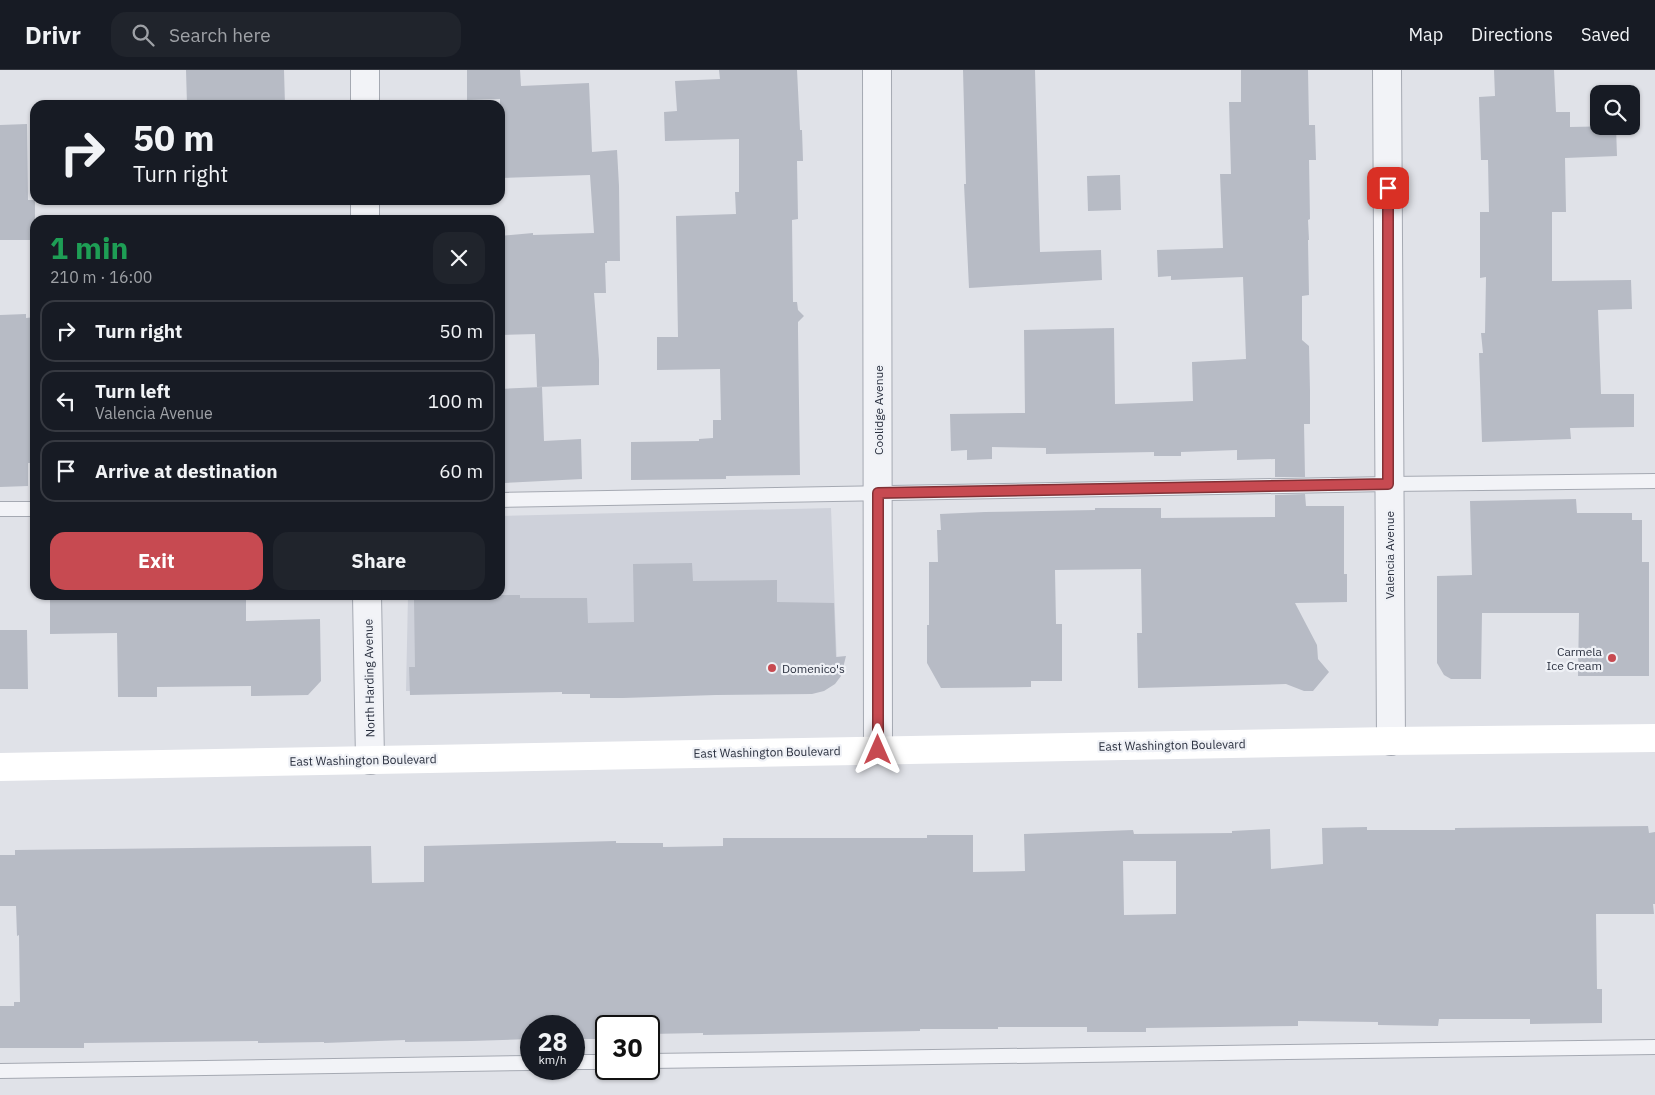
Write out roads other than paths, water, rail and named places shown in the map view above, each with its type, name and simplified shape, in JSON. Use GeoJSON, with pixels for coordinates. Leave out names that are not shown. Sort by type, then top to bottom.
{"type":"FeatureCollection","features":[{"type":"Feature","properties":{"kind":"main road","name":"East Washington Boulevard"},"geometry":{"type":"LineString","coordinates":[[0,767],[1391,741],[1655,738]]}},
{"type":"Feature","properties":{"kind":"street"},"geometry":{"type":"LineString","coordinates":[[365,70],[365,100]]}},
{"type":"Feature","properties":{"kind":"street","name":"Coolidge Avenue"},"geometry":{"type":"LineString","coordinates":[[877,70],[878,750]]}},
{"type":"Feature","properties":{"kind":"street","name":"Valencia Avenue"},"geometry":{"type":"LineString","coordinates":[[1388,70],[1388,484],[1391,741]]}},
{"type":"Feature","properties":{"kind":"street","name":"North Harding Avenue"},"geometry":{"type":"LineString","coordinates":[[368,600],[370,760]]}},
{"type":"Feature","properties":{"kind":"lane"},"geometry":{"type":"LineString","coordinates":[[505,500],[1655,481]]}},
{"type":"Feature","properties":{"kind":"lane"},"geometry":{"type":"LineString","coordinates":[[0,509],[30,509]]}},
{"type":"Feature","properties":{"kind":"lane"},"geometry":{"type":"LineString","coordinates":[[660,1061],[1655,1047]]}},
{"type":"Feature","properties":{"kind":"lane"},"geometry":{"type":"LineString","coordinates":[[0,1071],[520,1063]]}},
{"type":"Feature","properties":{"kind":"place","name":"Carmela Ice Cream"},"geometry":{"type":"Point","coordinates":[1612,658]}},
{"type":"Feature","properties":{"kind":"place","name":"Domenico's"},"geometry":{"type":"Point","coordinates":[772,668]}}]}
